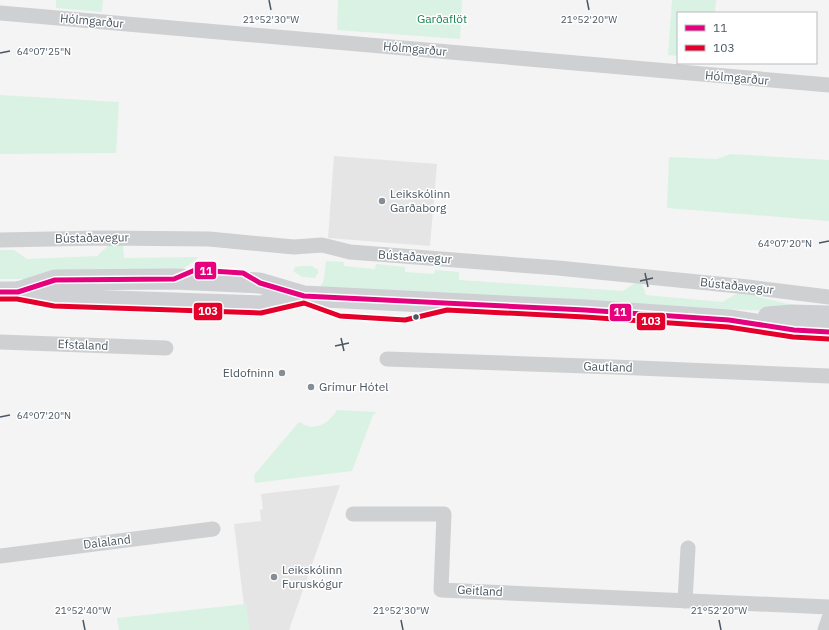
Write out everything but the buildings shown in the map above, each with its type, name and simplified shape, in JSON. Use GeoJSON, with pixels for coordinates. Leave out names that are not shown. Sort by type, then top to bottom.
{"type":"FeatureCollection","features":[{"type":"Feature","properties":{"kind":"main road"},"geometry":{"type":"LineString","coordinates":[[9,292],[55,280],[174,279],[260,283],[304,296],[585,310],[730,320],[794,330],[829,332]]}},
{"type":"Feature","properties":{"kind":"main road"},"geometry":{"type":"LineString","coordinates":[[730,320],[792,315],[829,316]]}},
{"type":"Feature","properties":{"kind":"street","name":"Hólmgarður"},"geometry":{"type":"LineString","coordinates":[[0,13],[829,85]]}},
{"type":"Feature","properties":{"kind":"street","name":"Bústaðavegur"},"geometry":{"type":"LineString","coordinates":[[0,240],[102,238],[209,239],[294,247],[322,245],[350,252],[558,268],[748,287],[829,297]]}},
{"type":"Feature","properties":{"kind":"street","name":"Efstaland"},"geometry":{"type":"LineString","coordinates":[[0,342],[166,348]]}},
{"type":"Feature","properties":{"kind":"street","name":"Gautland"},"geometry":{"type":"LineString","coordinates":[[387,359],[829,376]]}},
{"type":"Feature","properties":{"kind":"street","name":"Geitland"},"geometry":{"type":"LineString","coordinates":[[353,514],[444,514],[442,590],[829,607]]}},
{"type":"Feature","properties":{"kind":"street","name":"Dalaland"},"geometry":{"type":"LineString","coordinates":[[0,556],[213,529]]}},
{"type":"Feature","properties":{"kind":"street"},"geometry":{"type":"LineString","coordinates":[[685,601],[688,548]]}},
{"type":"Feature","properties":{"kind":"street"},"geometry":{"type":"LineString","coordinates":[[824,630],[829,618]]}},
{"type":"Feature","properties":{"kind":"shaded area","name":"Leikskólinn Garðaborg"},"geometry":{"type":"Polygon","coordinates":[[[334,156],[437,164],[430,246],[328,238],[334,156]]]}},
{"type":"Feature","properties":{"kind":"shaded area","name":"Leikskólinn Furuskógur"},"geometry":{"type":"Polygon","coordinates":[[[340,485],[289,630],[247,630],[234,524],[261,521],[260,510],[263,509],[261,494],[340,485]]]}},
{"type":"Feature","properties":{"kind":"green space"},"geometry":{"type":"Polygon","coordinates":[[[56,0],[103,0],[102,12],[56,8],[56,0]]]}},
{"type":"Feature","properties":{"kind":"green space","name":"Garðaflöt"},"geometry":{"type":"Polygon","coordinates":[[[338,0],[462,0],[460,39],[337,30],[338,0]]]}},
{"type":"Feature","properties":{"kind":"green space"},"geometry":{"type":"Polygon","coordinates":[[[672,0],[716,0],[715,12],[677,12],[677,56],[668,55],[672,0]]]}},
{"type":"Feature","properties":{"kind":"green space"},"geometry":{"type":"Polygon","coordinates":[[[0,95],[119,102],[116,153],[0,154],[0,95]]]}},
{"type":"Feature","properties":{"kind":"green space"},"geometry":{"type":"Polygon","coordinates":[[[731,154],[829,160],[829,221],[667,208],[669,157],[717,159],[731,154]]]}},
{"type":"Feature","properties":{"kind":"green space"},"geometry":{"type":"Polygon","coordinates":[[[109,245],[123,245],[124,258],[199,257],[183,269],[26,279],[0,279],[0,250],[14,250],[27,259],[97,256],[109,245]]]}},
{"type":"Feature","properties":{"kind":"green space"},"geometry":{"type":"Polygon","coordinates":[[[326,261],[344,262],[344,266],[375,269],[376,264],[405,267],[405,272],[434,274],[435,270],[459,272],[459,280],[623,291],[635,283],[642,284],[646,295],[722,302],[740,292],[829,314],[500,298],[321,287],[324,279],[326,261]]]}},
{"type":"Feature","properties":{"kind":"green space"},"geometry":{"type":"Polygon","coordinates":[[[312,266],[318,270],[315,278],[302,277],[293,271],[295,267],[312,266]]]}},
{"type":"Feature","properties":{"kind":"green space"},"geometry":{"type":"Polygon","coordinates":[[[337,410],[376,412],[373,415],[352,471],[255,483],[254,475],[299,422],[315,427],[329,420],[337,410]]]}},
{"type":"Feature","properties":{"kind":"green space"},"geometry":{"type":"Polygon","coordinates":[[[246,604],[250,630],[119,630],[117,618],[246,604]]]}},
{"type":"Feature","properties":{"kind":"transit line","name":"11"},"geometry":{"type":"LineString","coordinates":[[0,292],[18,292],[55,280],[174,279],[195,270],[243,273],[260,283],[304,296],[585,310],[729,320],[794,330],[829,332]]}},
{"type":"Feature","properties":{"kind":"transit line","name":"103"},"geometry":{"type":"LineString","coordinates":[[0,299],[17,299],[54,306],[261,313],[304,303],[340,316],[405,320],[447,310],[585,317],[728,327],[793,337],[829,339]]}},
{"type":"Feature","properties":{"kind":"place","name":"Leikskólinn Garðaborg"},"geometry":{"type":"Point","coordinates":[382,201]}},
{"type":"Feature","properties":{"kind":"place","name":"Eldofninn"},"geometry":{"type":"Point","coordinates":[282,373]}},
{"type":"Feature","properties":{"kind":"place","name":"Grímur Hótel"},"geometry":{"type":"Point","coordinates":[311,387]}},
{"type":"Feature","properties":{"kind":"place","name":"Leikskólinn Furuskógur"},"geometry":{"type":"Point","coordinates":[274,577]}}]}
